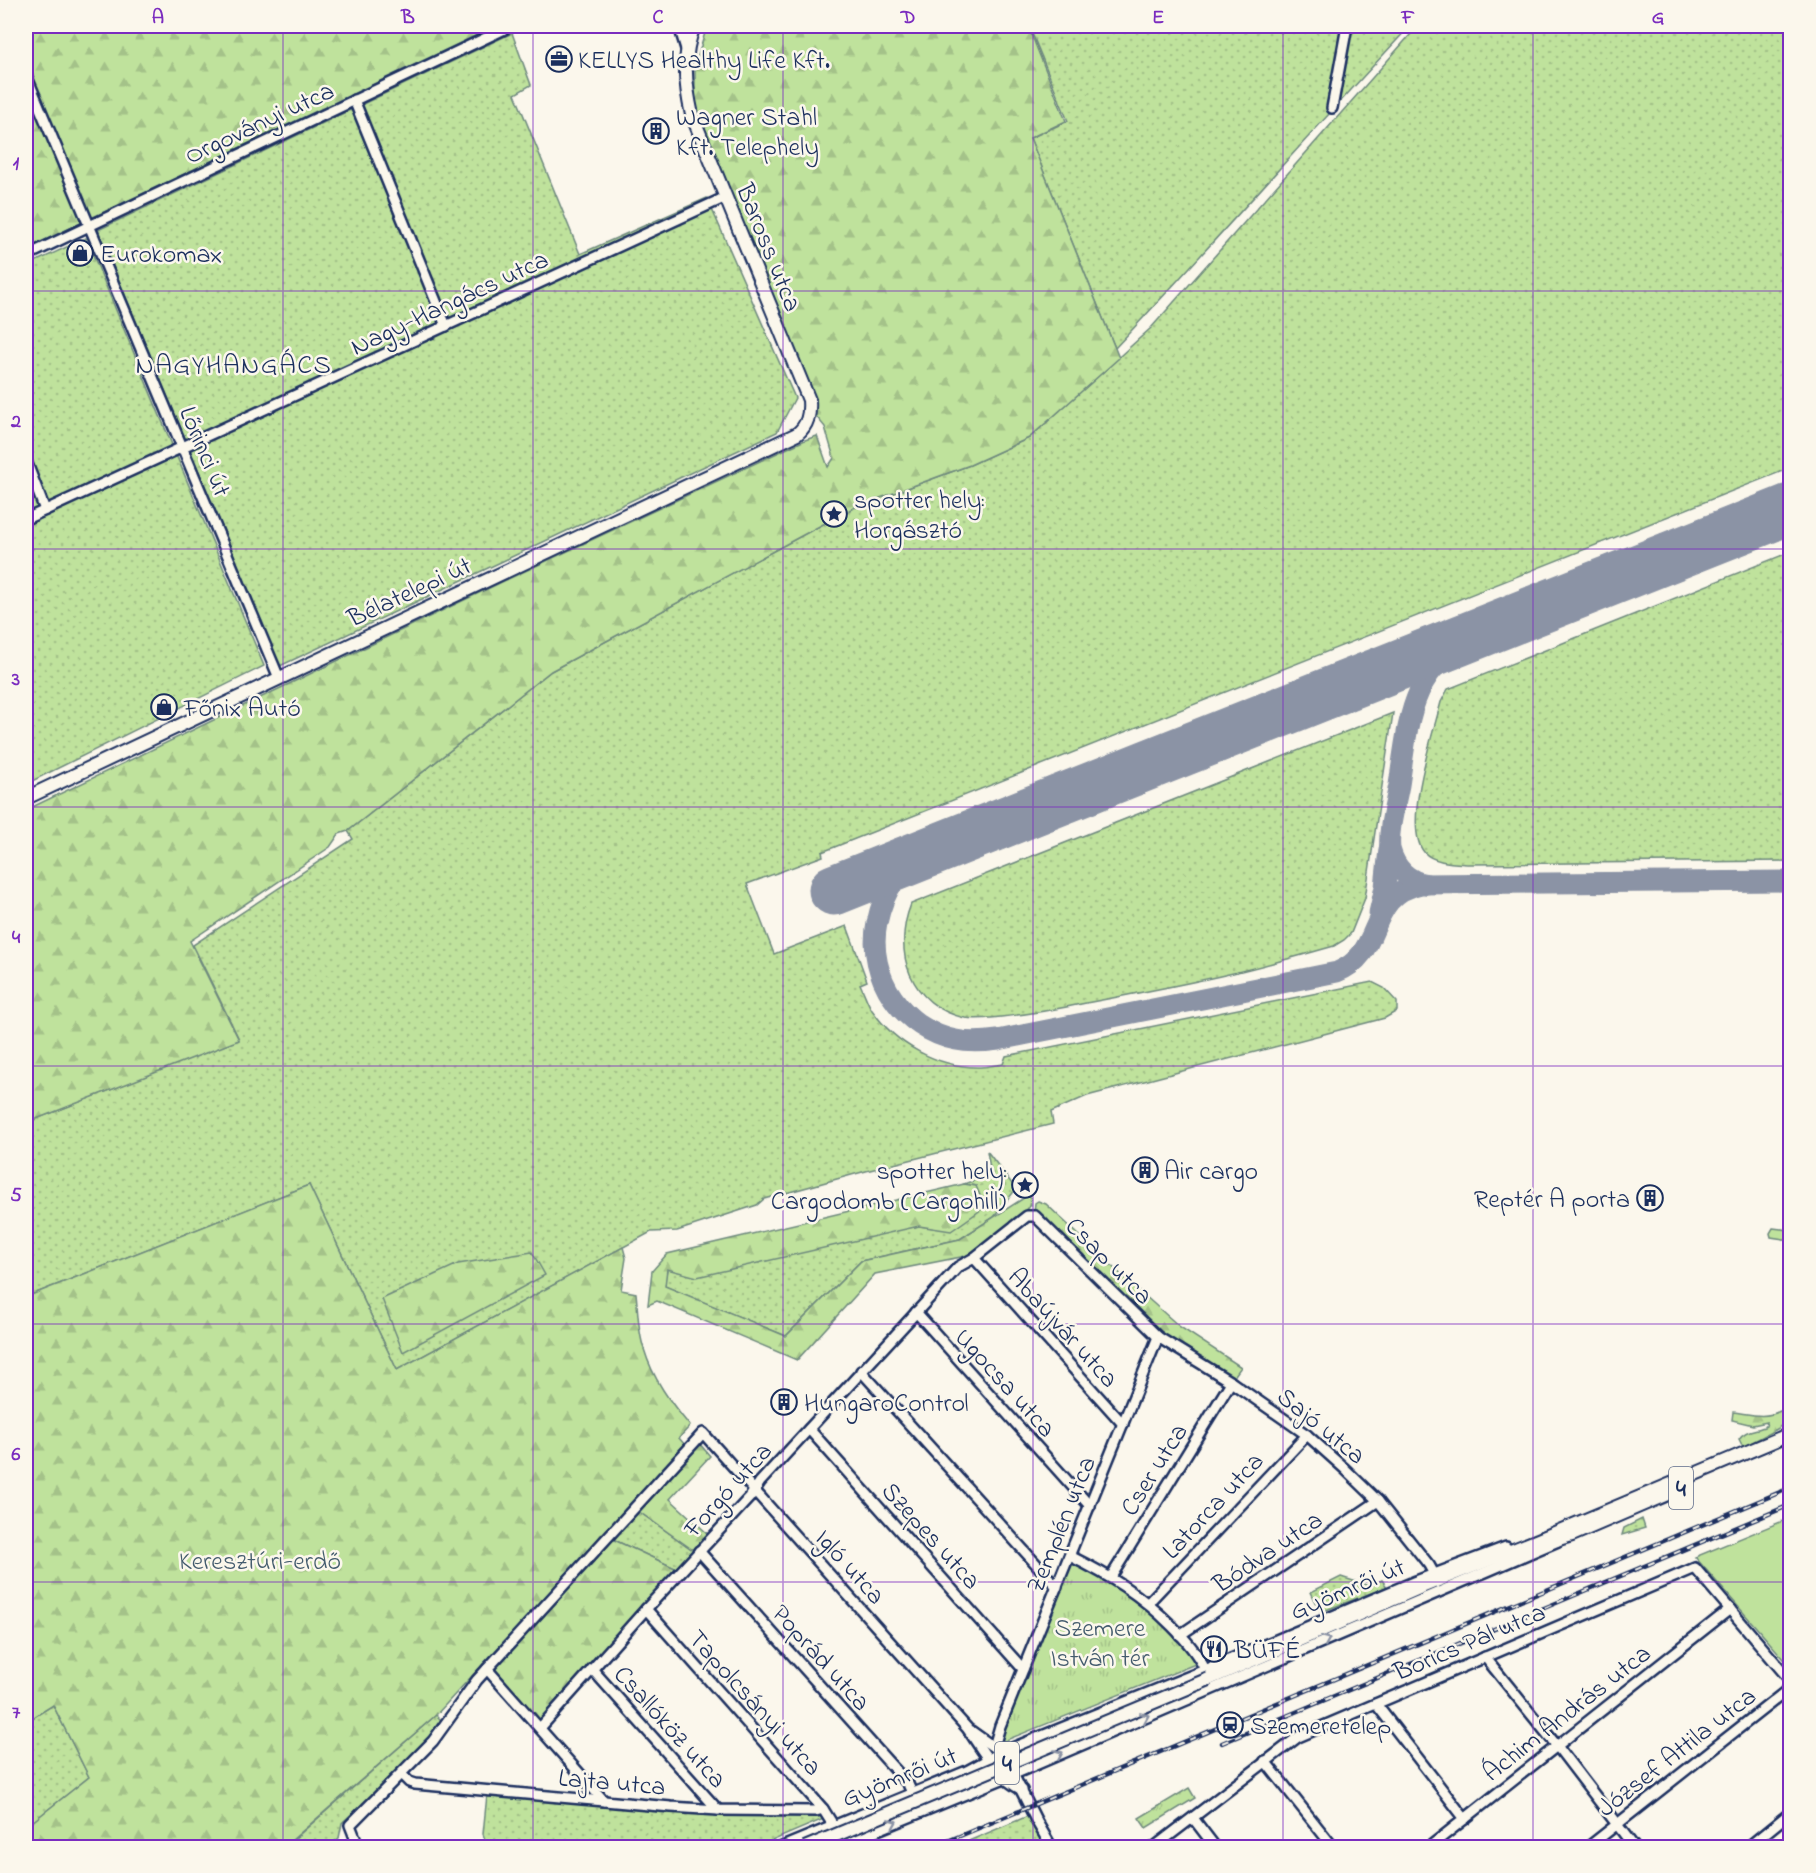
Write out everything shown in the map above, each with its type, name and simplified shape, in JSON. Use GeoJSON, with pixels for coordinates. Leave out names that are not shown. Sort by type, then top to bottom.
{"type":"FeatureCollection","features":[{"type":"Feature","properties":{"kind":"main road","name":"Baross utca"},"geometry":{"type":"LineString","coordinates":[[694,26],[687,54],[685,78],[693,115],[809,400],[808,421]]}},
{"type":"Feature","properties":{"kind":"main road","name":"Bélatelepi út"},"geometry":{"type":"LineString","coordinates":[[26,798],[797,434],[808,421]]}},
{"type":"Feature","properties":{"kind":"main road","name":"4"},"geometry":{"type":"LineString","coordinates":[[1570,1531],[1791,1434]]}},
{"type":"Feature","properties":{"kind":"main road","name":"4"},"geometry":{"type":"LineString","coordinates":[[806,1848],[1207,1674],[1791,1442]]}},
{"type":"Feature","properties":{"kind":"street","name":"Orgoványi utca"},"geometry":{"type":"LineString","coordinates":[[26,256],[511,26]]}},
{"type":"Feature","properties":{"kind":"street","name":"Baross utca"},"geometry":{"type":"LineString","coordinates":[[679,26],[687,54]]}},
{"type":"Feature","properties":{"kind":"street"},"geometry":{"type":"LineString","coordinates":[[1332,108],[1347,26]]}},
{"type":"Feature","properties":{"kind":"street","name":"Lőrinci út"},"geometry":{"type":"LineString","coordinates":[[26,75],[279,678]]}},
{"type":"Feature","properties":{"kind":"street"},"geometry":{"type":"LineString","coordinates":[[354,100],[446,326]]}},
{"type":"Feature","properties":{"kind":"street","name":"Nagy-Hangács utca"},"geometry":{"type":"LineString","coordinates":[[26,519],[726,197]]}},
{"type":"Feature","properties":{"kind":"street"},"geometry":{"type":"LineString","coordinates":[[26,461],[45,510]]}},
{"type":"Feature","properties":{"kind":"street","name":"Forgó utca"},"geometry":{"type":"LineString","coordinates":[[540,1728],[861,1371],[958,1267],[974,1258],[1031,1215]]}},
{"type":"Feature","properties":{"kind":"street","name":"Csap utca"},"geometry":{"type":"LineString","coordinates":[[1031,1215],[1158,1337]]}},
{"type":"Feature","properties":{"kind":"street","name":"Abaújvár utca"},"geometry":{"type":"LineString","coordinates":[[974,1258],[1123,1424]]}},
{"type":"Feature","properties":{"kind":"street","name":"Ugocsa utca"},"geometry":{"type":"LineString","coordinates":[[916,1312],[1090,1506]]}},
{"type":"Feature","properties":{"kind":"street","name":"Sajó utca"},"geometry":{"type":"LineString","coordinates":[[1158,1337],[1231,1382],[1307,1435],[1378,1501],[1434,1574]]}},
{"type":"Feature","properties":{"kind":"street","name":"Zemplén utca"},"geometry":{"type":"LineString","coordinates":[[999,1751],[996,1740],[1000,1726],[1158,1337]]}},
{"type":"Feature","properties":{"kind":"street"},"geometry":{"type":"LineString","coordinates":[[861,1371],[1056,1587]]}},
{"type":"Feature","properties":{"kind":"street","name":"Cser utca"},"geometry":{"type":"LineString","coordinates":[[1111,1577],[1231,1382]]}},
{"type":"Feature","properties":{"kind":"street"},"geometry":{"type":"LineString","coordinates":[[1774,1441],[1791,1426]]}},
{"type":"Feature","properties":{"kind":"street","name":"Szepes utca"},"geometry":{"type":"LineString","coordinates":[[809,1429],[1023,1669]]}},
{"type":"Feature","properties":{"kind":"street","name":"Igló utca"},"geometry":{"type":"LineString","coordinates":[[487,1669],[703,1433],[967,1728],[982,1743],[999,1751],[1014,1774],[1017,1788],[1052,1848]]}},
{"type":"Feature","properties":{"kind":"street","name":"Latorca utca"},"geometry":{"type":"LineString","coordinates":[[1148,1603],[1307,1435]]}},
{"type":"Feature","properties":{"kind":"street","name":"Bódva utca"},"geometry":{"type":"LineString","coordinates":[[1180,1635],[1378,1501]]}},
{"type":"Feature","properties":{"kind":"street","name":"Gyömrői út"},"geometry":{"type":"LineString","coordinates":[[780,1848],[967,1771],[989,1760],[999,1751],[1207,1674],[1434,1574],[1570,1531]]}},
{"type":"Feature","properties":{"kind":"street","name":"Gyömrői út"},"geometry":{"type":"LineString","coordinates":[[834,1848],[1014,1774],[1570,1531]]}},
{"type":"Feature","properties":{"kind":"street","name":"Poprád utca"},"geometry":{"type":"LineString","coordinates":[[699,1551],[908,1784],[912,1793]]}},
{"type":"Feature","properties":{"kind":"street"},"geometry":{"type":"LineString","coordinates":[[1070,1556],[1111,1577],[1148,1603],[1192,1648],[1207,1674]]}},
{"type":"Feature","properties":{"kind":"street","name":"Borics Pál utca"},"geometry":{"type":"LineString","coordinates":[[1153,1848],[1298,1737],[1695,1568],[1730,1609]]}},
{"type":"Feature","properties":{"kind":"street","name":"Tapolcsányi utca"},"geometry":{"type":"LineString","coordinates":[[646,1609],[823,1809],[833,1825]]}},
{"type":"Feature","properties":{"kind":"street"},"geometry":{"type":"LineString","coordinates":[[1730,1609],[1791,1680]]}},
{"type":"Feature","properties":{"kind":"street","name":"Áchim András utca"},"geometry":{"type":"LineString","coordinates":[[1428,1848],[1730,1609]]}},
{"type":"Feature","properties":{"kind":"street"},"geometry":{"type":"LineString","coordinates":[[1485,1656],[1635,1848]]}},
{"type":"Feature","properties":{"kind":"street"},"geometry":{"type":"LineString","coordinates":[[359,1848],[350,1825],[446,1725],[487,1669],[604,1802]]}},
{"type":"Feature","properties":{"kind":"street","name":"Csallóköz utca"},"geometry":{"type":"LineString","coordinates":[[592,1669],[718,1810]]}},
{"type":"Feature","properties":{"kind":"street","name":"József Attila utca"},"geometry":{"type":"LineString","coordinates":[[1587,1848],[1791,1688]]}},
{"type":"Feature","properties":{"kind":"street"},"geometry":{"type":"LineString","coordinates":[[1376,1704],[1465,1819]]}},
{"type":"Feature","properties":{"kind":"street","name":"Zemplén utca"},"geometry":{"type":"LineString","coordinates":[[982,1743],[1000,1726]]}},
{"type":"Feature","properties":{"kind":"street","name":"Igló utca"},"geometry":{"type":"LineString","coordinates":[[982,1743],[989,1760],[1003,1778],[1017,1788]]}},
{"type":"Feature","properties":{"kind":"street"},"geometry":{"type":"LineString","coordinates":[[1265,1761],[1334,1848]]}},
{"type":"Feature","properties":{"kind":"street"},"geometry":{"type":"LineString","coordinates":[[979,1788],[1017,1788],[1027,1768]]}},
{"type":"Feature","properties":{"kind":"street","name":"Lajta utca"},"geometry":{"type":"LineString","coordinates":[[401,1774],[409,1782],[416,1784],[604,1802],[718,1810],[816,1811],[823,1809]]}},
{"type":"Feature","properties":{"kind":"street"},"geometry":{"type":"LineString","coordinates":[[1747,1848],[1791,1813]]}},
{"type":"Feature","properties":{"kind":"street"},"geometry":{"type":"LineString","coordinates":[[1192,1818],[1216,1848]]}},
{"type":"Feature","properties":{"kind":"green space"},"geometry":{"type":"Polygon","coordinates":[[[26,26],[496,26],[26,249],[26,26]]]}},
{"type":"Feature","properties":{"kind":"green space"},"geometry":{"type":"Polygon","coordinates":[[[707,26],[1028,26],[1066,121],[1030,138],[1119,358],[1029,438],[970,465],[853,508],[551,671],[348,831],[339,834],[330,847],[190,941],[239,1040],[26,1123],[26,810],[508,579],[805,440],[817,436],[828,467],[834,458],[825,427],[815,415],[815,398],[695,106],[695,66],[707,26]]]}},
{"type":"Feature","properties":{"kind":"green space"},"geometry":{"type":"Polygon","coordinates":[[[1029,26],[1410,26],[1115,348],[1030,138],[1068,121],[1029,26]]]}},
{"type":"Feature","properties":{"kind":"green space"},"geometry":{"type":"Polygon","coordinates":[[[1418,26],[1790,26],[1790,468],[822,852],[823,856],[747,884],[774,954],[847,926],[867,981],[860,984],[872,1010],[882,1022],[905,1043],[919,1052],[964,1066],[980,1067],[1003,1064],[1006,1056],[1372,982],[1384,988],[1397,1002],[1397,1011],[1385,1018],[1087,1096],[1051,1112],[1053,1124],[764,1199],[757,1205],[677,1231],[651,1232],[397,1370],[309,1185],[26,1297],[26,1123],[239,1039],[193,945],[353,839],[348,831],[551,671],[853,508],[970,465],[1029,438],[1151,328],[1418,26]]]}},
{"type":"Feature","properties":{"kind":"green space"},"geometry":{"type":"Polygon","coordinates":[[[512,33],[531,85],[515,94],[580,254],[707,198],[795,398],[777,432],[280,666],[98,230],[512,33]]]}},
{"type":"Feature","properties":{"kind":"green space"},"geometry":{"type":"Polygon","coordinates":[[[86,238],[264,666],[26,784],[26,266],[86,238]]]}},
{"type":"Feature","properties":{"kind":"green space"},"geometry":{"type":"Polygon","coordinates":[[[1790,552],[1790,861],[1469,864],[1439,860],[1424,852],[1418,839],[1416,822],[1421,779],[1441,702],[1448,689],[1790,552]]]}},
{"type":"Feature","properties":{"kind":"green space"},"geometry":{"type":"Polygon","coordinates":[[[1393,713],[1365,898],[1351,933],[1334,946],[1255,968],[1175,986],[1044,1011],[983,1019],[965,1018],[946,1012],[931,1002],[919,989],[910,974],[905,958],[904,940],[911,904],[1393,713]]]}},
{"type":"Feature","properties":{"kind":"green space"},"geometry":{"type":"Polygon","coordinates":[[[987,1151],[1016,1189],[994,1217],[960,1239],[861,1261],[786,1336],[664,1286],[667,1269],[919,1226],[951,1230],[976,1186],[964,1184],[991,1174],[987,1151]]]}},
{"type":"Feature","properties":{"kind":"green space"},"geometry":{"type":"Polygon","coordinates":[[[964,1184],[976,1186],[985,1207],[951,1231],[919,1226],[697,1277],[667,1269],[665,1286],[786,1336],[861,1261],[960,1239],[1030,1194],[1031,1205],[1024,1213],[971,1255],[875,1274],[797,1360],[657,1301],[648,1305],[652,1271],[667,1254],[964,1184]]]}},
{"type":"Feature","properties":{"kind":"green space","name":"Keresztúri-erdő"},"geometry":{"type":"Polygon","coordinates":[[[309,1185],[397,1370],[623,1247],[626,1258],[621,1290],[636,1293],[640,1336],[652,1370],[663,1390],[690,1426],[679,1438],[685,1445],[436,1715],[284,1847],[26,1847],[26,1827],[89,1777],[53,1705],[26,1722],[26,1297],[309,1185]]]}},
{"type":"Feature","properties":{"kind":"green space"},"geometry":{"type":"Polygon","coordinates":[[[1038,1201],[1046,1204],[1180,1327],[1241,1367],[1233,1378],[1159,1333],[1034,1212],[1035,1203],[1038,1201]]]}},
{"type":"Feature","properties":{"kind":"green space"},"geometry":{"type":"Polygon","coordinates":[[[1773,1228],[1790,1230],[1790,1240],[1771,1237],[1770,1233],[1773,1228]]]}},
{"type":"Feature","properties":{"kind":"green space"},"geometry":{"type":"Polygon","coordinates":[[[532,1252],[545,1275],[403,1352],[382,1299],[458,1264],[532,1252]]]}},
{"type":"Feature","properties":{"kind":"green space"},"geometry":{"type":"Polygon","coordinates":[[[1733,1412],[1763,1415],[1783,1412],[1783,1424],[1743,1447],[1739,1439],[1748,1432],[1766,1426],[1767,1422],[1753,1425],[1732,1420],[1733,1412]]]}},
{"type":"Feature","properties":{"kind":"green space"},"geometry":{"type":"Polygon","coordinates":[[[699,1443],[710,1456],[670,1499],[708,1534],[693,1550],[638,1511],[699,1443]]]}},
{"type":"Feature","properties":{"kind":"green space"},"geometry":{"type":"Polygon","coordinates":[[[638,1511],[693,1550],[677,1569],[612,1539],[638,1511]]]}},
{"type":"Feature","properties":{"kind":"green space"},"geometry":{"type":"Polygon","coordinates":[[[1790,1518],[1790,1666],[1695,1557],[1790,1518]]]}},
{"type":"Feature","properties":{"kind":"green space"},"geometry":{"type":"Polygon","coordinates":[[[1642,1519],[1645,1528],[1622,1535],[1624,1528],[1642,1519]]]}},
{"type":"Feature","properties":{"kind":"green space"},"geometry":{"type":"Polygon","coordinates":[[[612,1539],[677,1569],[540,1722],[494,1670],[612,1539]]]}},
{"type":"Feature","properties":{"kind":"green space","name":"Szemere István tér"},"geometry":{"type":"Polygon","coordinates":[[[1072,1560],[1141,1604],[1170,1631],[1198,1663],[1004,1741],[1000,1740],[1072,1560]]]}},
{"type":"Feature","properties":{"kind":"green space"},"geometry":{"type":"Polygon","coordinates":[[[1341,1577],[1369,1586],[1382,1580],[1387,1587],[1321,1612],[1311,1592],[1341,1577]]]}},
{"type":"Feature","properties":{"kind":"green space"},"geometry":{"type":"Polygon","coordinates":[[[53,1705],[89,1777],[26,1827],[26,1722],[53,1705]]]}},
{"type":"Feature","properties":{"kind":"green space"},"geometry":{"type":"Polygon","coordinates":[[[436,1715],[443,1722],[397,1771],[342,1823],[339,1838],[327,1847],[284,1848],[436,1715]]]}},
{"type":"Feature","properties":{"kind":"green space"},"geometry":{"type":"Polygon","coordinates":[[[1189,1788],[1195,1798],[1146,1828],[1139,1818],[1189,1788]]]}},
{"type":"Feature","properties":{"kind":"green space"},"geometry":{"type":"Polygon","coordinates":[[[487,1795],[701,1813],[820,1815],[826,1818],[755,1848],[488,1848],[483,1834],[487,1795]]]}},
{"type":"Feature","properties":{"kind":"green space"},"geometry":{"type":"Polygon","coordinates":[[[1033,1814],[1049,1848],[952,1848],[1028,1816],[1033,1814]]]}},
{"type":"Feature","properties":{"kind":"taxiway"},"geometry":{"type":"LineString","coordinates":[[1427,884],[1413,880],[1403,873],[1390,849],[1391,825],[1410,717],[1426,679],[1438,663],[1455,648],[1477,634]]}},
{"type":"Feature","properties":{"kind":"taxiway"},"geometry":{"type":"LineString","coordinates":[[938,848],[909,866],[894,881],[888,891],[877,923],[875,943],[877,963],[883,981],[905,1013],[920,1025],[937,1034],[972,1042],[998,1040],[1337,972],[1352,963],[1363,952],[1382,912],[1391,900],[1403,890],[1421,884],[1790,881]]}},
{"type":"Feature","properties":{"kind":"taxiway"},"geometry":{"type":"LineString","coordinates":[[1379,913],[1385,887],[1389,849]]}},
{"type":"Feature","properties":{"kind":"runway"},"geometry":{"type":"LineString","coordinates":[[834,890],[1790,509]]}},
{"type":"Feature","properties":{"kind":"railway"},"geometry":{"type":"LineString","coordinates":[[931,1848],[1790,1488]]}},
{"type":"Feature","properties":{"kind":"railway"},"geometry":{"type":"LineString","coordinates":[[1222,1743],[1790,1505]]}},
{"type":"Feature","properties":{"kind":"place","name":"KELLYS Healthy Life Kft."},"geometry":{"type":"Point","coordinates":[559,59]}},
{"type":"Feature","properties":{"kind":"place","name":"Wagner Stahl Kft. Telephely"},"geometry":{"type":"Point","coordinates":[656,131]}},
{"type":"Feature","properties":{"kind":"place","name":"Eurokomax"},"geometry":{"type":"Point","coordinates":[80,253]}},
{"type":"Feature","properties":{"kind":"place","name":"spotter hely: Horgásztó"},"geometry":{"type":"Point","coordinates":[834,514]}},
{"type":"Feature","properties":{"kind":"place","name":"Főnix Autó"},"geometry":{"type":"Point","coordinates":[164,707]}},
{"type":"Feature","properties":{"kind":"place","name":"Air cargo"},"geometry":{"type":"Point","coordinates":[1145,1170]}},
{"type":"Feature","properties":{"kind":"place","name":"spotter hely: Cargodomb (Cargohill)"},"geometry":{"type":"Point","coordinates":[1025,1185]}},
{"type":"Feature","properties":{"kind":"place","name":"Reptér A porta"},"geometry":{"type":"Point","coordinates":[1650,1198]}},
{"type":"Feature","properties":{"kind":"place","name":"HungaroControl"},"geometry":{"type":"Point","coordinates":[784,1402]}},
{"type":"Feature","properties":{"kind":"place","name":"BÜFÉ"},"geometry":{"type":"Point","coordinates":[1214,1649]}},
{"type":"Feature","properties":{"kind":"place","name":"Szemeretelep"},"geometry":{"type":"Point","coordinates":[1230,1725]}},
{"type":"Feature","properties":{"kind":"district","name":"NAGYHANGÁCS"},"geometry":{"type":"Point","coordinates":[234,364]}}]}
